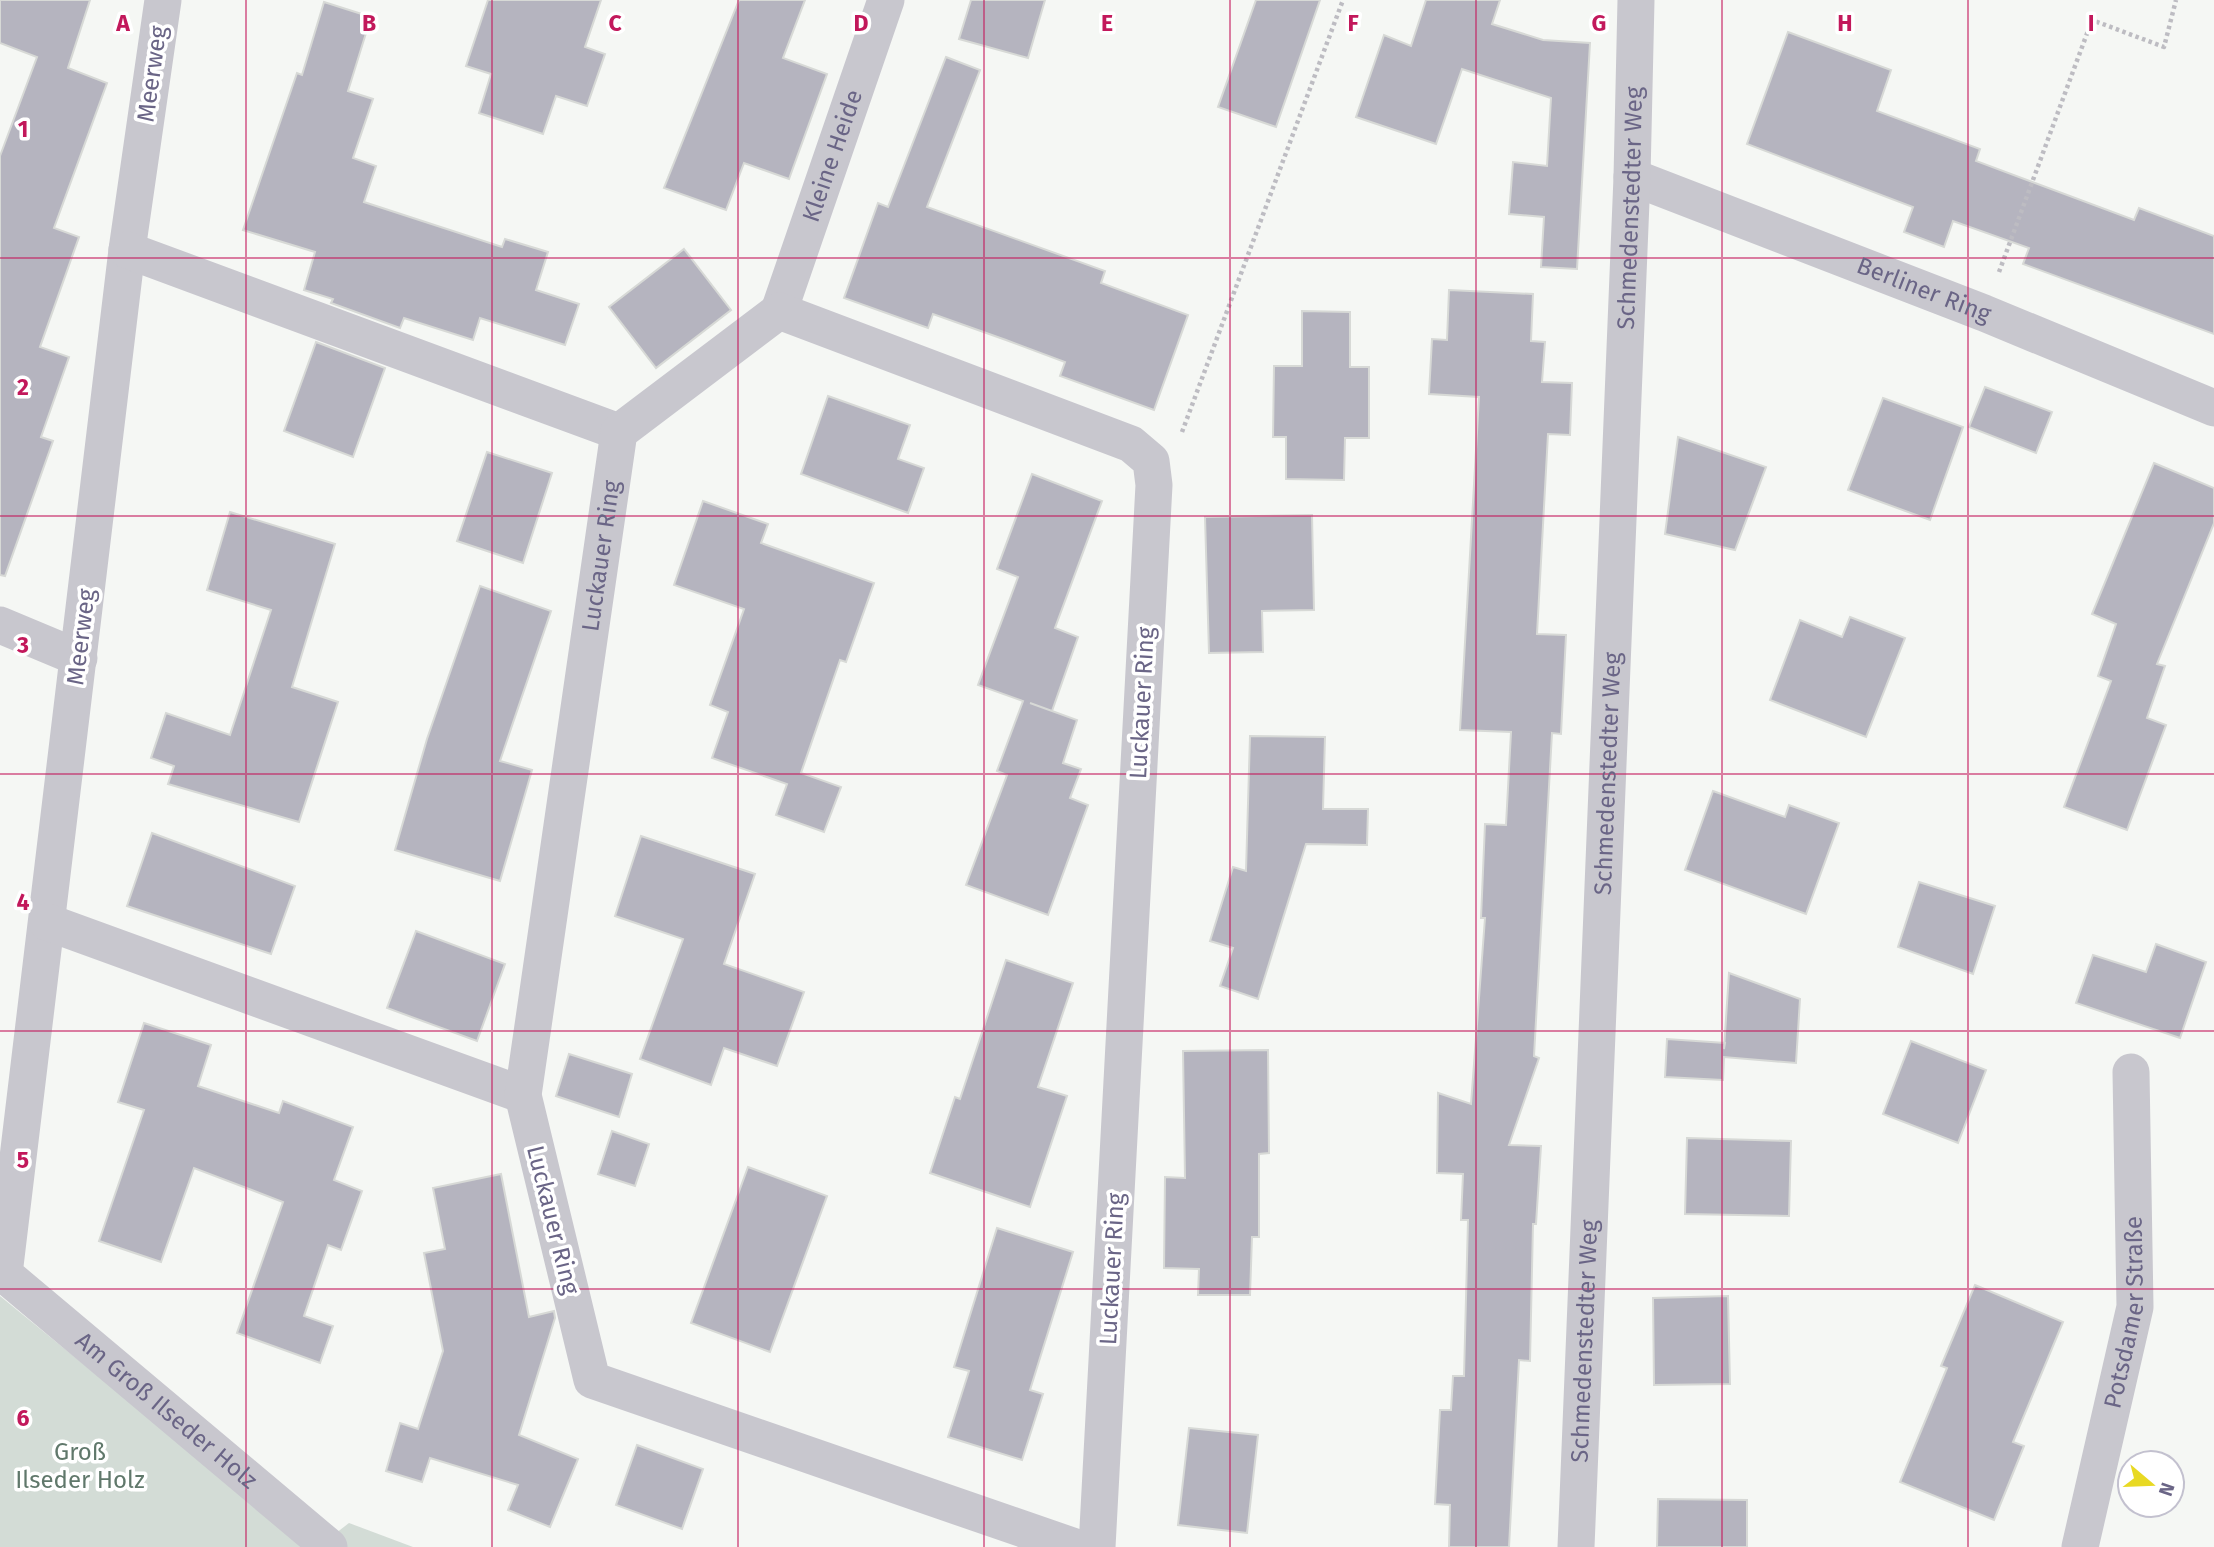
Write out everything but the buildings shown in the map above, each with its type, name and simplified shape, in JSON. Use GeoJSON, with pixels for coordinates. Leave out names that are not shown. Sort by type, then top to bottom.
{"type":"FeatureCollection","features":[{"type":"Feature","properties":{"kind":"street","name":"Meerweg"},"geometry":{"type":"LineString","coordinates":[[4,1274],[127,250],[163,0]]}},
{"type":"Feature","properties":{"kind":"street","name":"Kleine Heide"},"geometry":{"type":"LineString","coordinates":[[779,311],[886,0]]}},
{"type":"Feature","properties":{"kind":"street","name":"Schmedenstedter Weg"},"geometry":{"type":"LineString","coordinates":[[1576,1547],[1632,177],[1629,2]]}},
{"type":"Feature","properties":{"kind":"street","name":"Berliner Ring"},"geometry":{"type":"LineString","coordinates":[[1632,177],[1984,313],[2214,408]]}},
{"type":"Feature","properties":{"kind":"street"},"geometry":{"type":"LineString","coordinates":[[127,250],[619,432],[779,311],[1131,444],[1151,461]]}},
{"type":"Feature","properties":{"kind":"street","name":"Luckauer Ring"},"geometry":{"type":"LineString","coordinates":[[619,432],[523,1095],[592,1380],[1075,1547]]}},
{"type":"Feature","properties":{"kind":"street","name":"Luckauer Ring"},"geometry":{"type":"LineString","coordinates":[[1097,1547],[1154,485],[1151,461]]}},
{"type":"Feature","properties":{"kind":"street"},"geometry":{"type":"LineString","coordinates":[[0,625],[79,658]]}},
{"type":"Feature","properties":{"kind":"street"},"geometry":{"type":"LineString","coordinates":[[47,922],[523,1095]]}},
{"type":"Feature","properties":{"kind":"street","name":"Potsdamer Straße"},"geometry":{"type":"LineString","coordinates":[[2080,1547],[2135,1307],[2131,1072]]}},
{"type":"Feature","properties":{"kind":"street","name":"Am Groß Ilseder Holz"},"geometry":{"type":"LineString","coordinates":[[4,1274],[329,1547]]}},
{"type":"Feature","properties":{"kind":"path"},"geometry":{"type":"LineString","coordinates":[[1151,461],[1181,435],[1343,0]]}},
{"type":"Feature","properties":{"kind":"path"},"geometry":{"type":"LineString","coordinates":[[1984,313],[2092,20],[2164,47],[2176,0]]}},
{"type":"Feature","properties":{"kind":"green space","name":"Groß Ilseder Holz"},"geometry":{"type":"Polygon","coordinates":[[[0,1296],[307,1547],[0,1547],[0,1296]]]}},
{"type":"Feature","properties":{"kind":"green space"},"geometry":{"type":"Polygon","coordinates":[[[349,1523],[413,1547],[342,1547],[331,1537],[349,1523]]]}}]}
